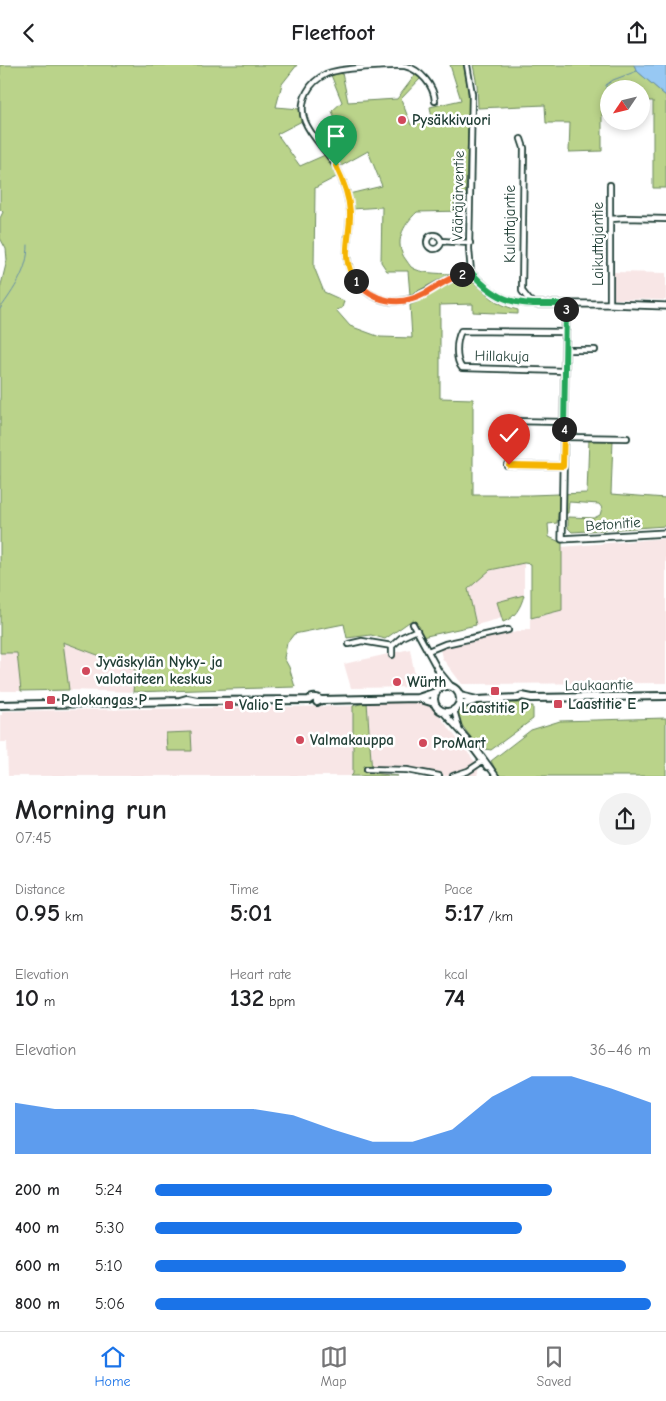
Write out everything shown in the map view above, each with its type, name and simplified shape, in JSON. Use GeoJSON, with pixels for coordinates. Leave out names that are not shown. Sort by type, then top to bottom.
{"type":"FeatureCollection","features":[{"type":"Feature","properties":{"kind":"main road"},"geometry":{"type":"LineString","coordinates":[[0,705],[180,701],[187,699],[197,701],[418,698],[434,703],[443,712],[456,708],[460,696],[457,690],[451,686],[445,686],[418,698]]}},
{"type":"Feature","properties":{"kind":"main road"},"geometry":{"type":"LineString","coordinates":[[434,703],[438,690]]}},
{"type":"Feature","properties":{"kind":"main road","name":"Laukaantie"},"geometry":{"type":"LineString","coordinates":[[460,696],[477,700],[518,699],[522,696],[532,698],[666,696]]}},
{"type":"Feature","properties":{"kind":"main road","name":"Laukaantie"},"geometry":{"type":"LineString","coordinates":[[456,708],[477,700]]}},
{"type":"Feature","properties":{"kind":"street"},"geometry":{"type":"LineString","coordinates":[[435,101],[429,84],[418,73],[406,66],[395,65],[340,70],[328,73],[318,78],[307,93],[302,113],[306,127],[336,166],[345,187],[350,212],[346,255],[352,275],[361,287],[374,297],[383,300],[404,301],[424,294],[457,275],[471,272],[496,294],[516,304],[666,306]]}},
{"type":"Feature","properties":{"kind":"street","name":"Vääräjärventie"},"geometry":{"type":"LineString","coordinates":[[467,65],[472,93],[471,272]]}},
{"type":"Feature","properties":{"kind":"street","name":"Kulottajantie"},"geometry":{"type":"LineString","coordinates":[[521,139],[524,148],[522,291],[529,300],[536,304]]}},
{"type":"Feature","properties":{"kind":"street","name":"Laikuttajantie"},"geometry":{"type":"LineString","coordinates":[[610,185],[610,304]]}},
{"type":"Feature","properties":{"kind":"street"},"geometry":{"type":"LineString","coordinates":[[610,219],[666,219]]}},
{"type":"Feature","properties":{"kind":"street"},"geometry":{"type":"LineString","coordinates":[[441,241],[470,243]]}},
{"type":"Feature","properties":{"kind":"street"},"geometry":{"type":"LineString","coordinates":[[507,465],[563,466],[566,304]]}},
{"type":"Feature","properties":{"kind":"street","name":"Hillakuja"},"geometry":{"type":"LineString","coordinates":[[565,371],[462,368],[458,363],[458,336],[461,331],[566,331]]}},
{"type":"Feature","properties":{"kind":"street"},"geometry":{"type":"LineString","coordinates":[[565,350],[592,349]]}},
{"type":"Feature","properties":{"kind":"street"},"geometry":{"type":"LineString","coordinates":[[510,421],[564,422]]}},
{"type":"Feature","properties":{"kind":"street"},"geometry":{"type":"LineString","coordinates":[[564,437],[627,438]]}},
{"type":"Feature","properties":{"kind":"street","name":"Betonitie"},"geometry":{"type":"LineString","coordinates":[[563,466],[562,539],[666,533]]}},
{"type":"Feature","properties":{"kind":"street"},"geometry":{"type":"LineString","coordinates":[[413,624],[438,670],[451,686]]}},
{"type":"Feature","properties":{"kind":"street"},"geometry":{"type":"LineString","coordinates":[[392,655],[392,646],[402,637],[417,630]]}},
{"type":"Feature","properties":{"kind":"street"},"geometry":{"type":"LineString","coordinates":[[428,651],[445,644],[508,630]]}},
{"type":"Feature","properties":{"kind":"street"},"geometry":{"type":"LineString","coordinates":[[349,644],[362,641],[392,646]]}},
{"type":"Feature","properties":{"kind":"street"},"geometry":{"type":"LineString","coordinates":[[438,670],[438,690]]}},
{"type":"Feature","properties":{"kind":"street"},"geometry":{"type":"LineString","coordinates":[[456,708],[460,729]]}},
{"type":"Feature","properties":{"kind":"street"},"geometry":{"type":"LineString","coordinates":[[443,712],[460,729],[495,775]]}},
{"type":"Feature","properties":{"kind":"street"},"geometry":{"type":"LineString","coordinates":[[468,741],[478,751],[495,775]]}},
{"type":"Feature","properties":{"kind":"street"},"geometry":{"type":"LineString","coordinates":[[453,776],[468,771],[483,761]]}},
{"type":"Feature","properties":{"kind":"street"},"geometry":{"type":"LineString","coordinates":[[367,769],[407,770],[439,776]]}},
{"type":"Feature","properties":{"kind":"shaded area"},"geometry":{"type":"Polygon","coordinates":[[[613,272],[666,273],[666,300],[613,299],[613,272]]]}},
{"type":"Feature","properties":{"kind":"shaded area"},"geometry":{"type":"Polygon","coordinates":[[[666,538],[666,683],[462,684],[442,658],[440,649],[530,629],[530,619],[562,610],[562,547],[666,538]]]}},
{"type":"Feature","properties":{"kind":"shaded area"},"geometry":{"type":"Polygon","coordinates":[[[524,563],[524,595],[497,602],[502,618],[476,625],[468,589],[490,570],[524,563]]]}},
{"type":"Feature","properties":{"kind":"shaded area"},"geometry":{"type":"Polygon","coordinates":[[[62,642],[135,669],[133,692],[69,690],[62,642]]]}},
{"type":"Feature","properties":{"kind":"shaded area"},"geometry":{"type":"Polygon","coordinates":[[[410,649],[417,687],[351,688],[344,664],[410,649]]]}},
{"type":"Feature","properties":{"kind":"shaded area"},"geometry":{"type":"Polygon","coordinates":[[[0,653],[17,653],[21,691],[0,691],[0,653]]]}},
{"type":"Feature","properties":{"kind":"shaded area"},"geometry":{"type":"Polygon","coordinates":[[[367,702],[424,702],[431,705],[479,767],[477,776],[420,776],[400,773],[372,774],[367,702]]]}},
{"type":"Feature","properties":{"kind":"shaded area"},"geometry":{"type":"Polygon","coordinates":[[[353,706],[353,774],[351,776],[8,776],[7,742],[0,742],[0,715],[2,715],[2,711],[353,706]]]}},
{"type":"Feature","properties":{"kind":"green space"},"geometry":{"type":"Polygon","coordinates":[[[0,65],[297,65],[282,84],[276,107],[300,109],[302,121],[277,134],[300,166],[325,155],[338,176],[315,188],[314,267],[324,292],[344,301],[342,308],[336,310],[350,326],[380,337],[412,338],[410,305],[460,280],[474,283],[496,301],[518,310],[518,314],[473,312],[473,304],[440,305],[440,398],[473,399],[473,495],[587,493],[589,439],[613,440],[611,494],[666,498],[666,526],[572,532],[568,528],[568,517],[594,518],[600,515],[602,508],[599,504],[569,502],[568,513],[558,513],[557,523],[548,524],[549,537],[562,543],[562,610],[531,618],[531,564],[524,563],[490,570],[468,589],[476,625],[422,637],[412,620],[385,639],[371,635],[347,638],[344,624],[294,634],[287,643],[284,658],[295,687],[133,692],[135,669],[63,642],[69,690],[21,691],[17,653],[0,653],[0,289],[7,260],[6,249],[0,238],[0,218],[3,212],[0,209],[0,65]]]}},
{"type":"Feature","properties":{"kind":"green space"},"geometry":{"type":"Polygon","coordinates":[[[450,65],[465,65],[469,103],[465,211],[417,212],[404,228],[400,247],[410,266],[425,272],[450,274],[410,295],[408,271],[387,271],[381,262],[382,207],[352,209],[349,194],[382,186],[368,151],[341,166],[329,148],[348,140],[337,124],[332,111],[342,102],[331,75],[342,73],[348,102],[397,99],[416,74],[421,78],[401,99],[411,125],[432,118],[430,107],[461,100],[450,65]]]}},
{"type":"Feature","properties":{"kind":"green space"},"geometry":{"type":"Polygon","coordinates":[[[473,65],[634,65],[637,71],[647,80],[600,80],[602,151],[569,152],[570,123],[546,123],[545,105],[478,108],[477,85],[473,65]]]}},
{"type":"Feature","properties":{"kind":"green space"},"geometry":{"type":"Polygon","coordinates":[[[650,82],[666,96],[666,188],[653,188],[653,101],[650,101],[650,82]]]}},
{"type":"Feature","properties":{"kind":"green space"},"geometry":{"type":"Polygon","coordinates":[[[524,595],[517,611],[511,618],[503,622],[497,602],[524,595]]]}},
{"type":"Feature","properties":{"kind":"green space"},"geometry":{"type":"Polygon","coordinates":[[[367,702],[372,773],[398,776],[351,776],[353,774],[353,706],[367,702]]]}},
{"type":"Feature","properties":{"kind":"green space"},"geometry":{"type":"Polygon","coordinates":[[[479,703],[523,703],[526,706],[533,706],[533,719],[491,750],[479,748],[458,720],[458,712],[470,705],[479,703]]]}},
{"type":"Feature","properties":{"kind":"green space"},"geometry":{"type":"Polygon","coordinates":[[[666,718],[666,776],[499,776],[491,761],[531,730],[560,721],[666,718]]]}},
{"type":"Feature","properties":{"kind":"green space"},"geometry":{"type":"Polygon","coordinates":[[[191,732],[192,751],[167,751],[166,733],[191,732]]]}},
{"type":"Feature","properties":{"kind":"water"},"geometry":{"type":"Polygon","coordinates":[[[634,65],[666,65],[666,96],[650,82],[650,80],[637,71],[634,65]]]}},
{"type":"Feature","properties":{"kind":"waterway"},"geometry":{"type":"LineString","coordinates":[[613,80],[637,71]]}},
{"type":"Feature","properties":{"kind":"waterway"},"geometry":{"type":"LineString","coordinates":[[0,309],[23,271],[28,245]]}},
{"type":"Feature","properties":{"kind":"place","name":"Pysäkkivuori"},"geometry":{"type":"Point","coordinates":[402,120]}},
{"type":"Feature","properties":{"kind":"place","name":"Jyväskylän Nyky- ja valotaiteen keskus"},"geometry":{"type":"Point","coordinates":[86,671]}},
{"type":"Feature","properties":{"kind":"place","name":"Würth"},"geometry":{"type":"Point","coordinates":[397,682]}},
{"type":"Feature","properties":{"kind":"place","name":"Laastitie P"},"geometry":{"type":"Point","coordinates":[495,691]}},
{"type":"Feature","properties":{"kind":"place","name":"Palokangas P"},"geometry":{"type":"Point","coordinates":[51,700]}},
{"type":"Feature","properties":{"kind":"place","name":"Laastitie E"},"geometry":{"type":"Point","coordinates":[558,704]}},
{"type":"Feature","properties":{"kind":"place","name":"Valio E"},"geometry":{"type":"Point","coordinates":[229,705]}},
{"type":"Feature","properties":{"kind":"place","name":"Valmakauppa"},"geometry":{"type":"Point","coordinates":[300,740]}},
{"type":"Feature","properties":{"kind":"place","name":"ProMart"},"geometry":{"type":"Point","coordinates":[423,743]}},
{"type":"Feature","properties":{"kind":"route"},"geometry":{"type":"LineString","coordinates":[[336,166],[345,187],[350,212],[346,243],[348,267],[358,283],[374,297],[394,302],[414,299],[457,275],[471,272],[496,294],[516,304],[566,304],[563,466],[509,465]]}}]}
